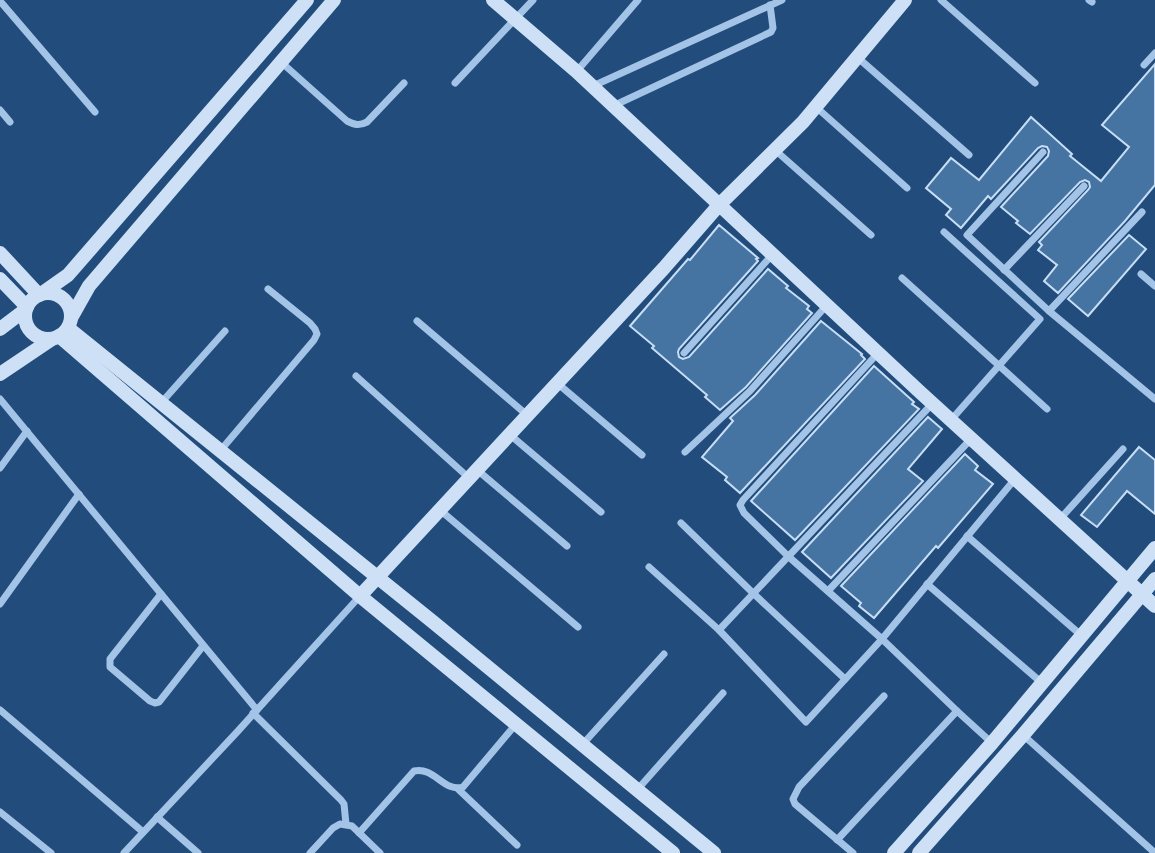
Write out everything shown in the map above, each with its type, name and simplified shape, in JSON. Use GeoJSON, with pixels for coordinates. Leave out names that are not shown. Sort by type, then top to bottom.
{"type":"FeatureCollection","features":[{"type":"Feature","properties":{"kind":"street"},"geometry":{"type":"LineString","coordinates":[[0,329],[26,309],[34,298],[68,275],[307,0]]}},
{"type":"Feature","properties":{"kind":"street"},"geometry":{"type":"LineString","coordinates":[[0,374],[63,330],[89,286],[334,0]]}},
{"type":"Feature","properties":{"kind":"street"},"geometry":{"type":"LineString","coordinates":[[493,0],[576,71],[933,404],[1155,606]]}},
{"type":"Feature","properties":{"kind":"street"},"geometry":{"type":"LineString","coordinates":[[454,83],[533,0]]}},
{"type":"Feature","properties":{"kind":"street"},"geometry":{"type":"LineString","coordinates":[[576,71],[638,0]]}},
{"type":"Feature","properties":{"kind":"street"},"geometry":{"type":"LineString","coordinates":[[592,86],[782,0]]}},
{"type":"Feature","properties":{"kind":"street"},"geometry":{"type":"LineString","coordinates":[[124,853],[719,205],[803,122],[905,0]]}},
{"type":"Feature","properties":{"kind":"street"},"geometry":{"type":"LineString","coordinates":[[941,0],[1035,83]]}},
{"type":"Feature","properties":{"kind":"street"},"geometry":{"type":"LineString","coordinates":[[0,1],[95,112]]}},
{"type":"Feature","properties":{"kind":"street"},"geometry":{"type":"LineString","coordinates":[[613,106],[769,33],[773,27],[770,5]]}},
{"type":"Feature","properties":{"kind":"street"},"geometry":{"type":"LineString","coordinates":[[1144,65],[1155,53]]}},
{"type":"Feature","properties":{"kind":"street"},"geometry":{"type":"LineString","coordinates":[[858,57],[969,155]]}},
{"type":"Feature","properties":{"kind":"street"},"geometry":{"type":"LineString","coordinates":[[281,62],[347,121],[354,124],[367,122],[404,83]]}},
{"type":"Feature","properties":{"kind":"street"},"geometry":{"type":"LineString","coordinates":[[816,107],[907,188]]}},
{"type":"Feature","properties":{"kind":"street"},"geometry":{"type":"LineString","coordinates":[[0,110],[10,122]]}},
{"type":"Feature","properties":{"kind":"street"},"geometry":{"type":"LineString","coordinates":[[775,150],[871,235]]}},
{"type":"Feature","properties":{"kind":"street"},"geometry":{"type":"LineString","coordinates":[[1043,152],[967,234],[1049,311],[1155,400]]}},
{"type":"Feature","properties":{"kind":"street"},"geometry":{"type":"LineString","coordinates":[[1004,270],[1084,186]]}},
{"type":"Feature","properties":{"kind":"street"},"geometry":{"type":"LineString","coordinates":[[1049,311],[1142,212]]}},
{"type":"Feature","properties":{"kind":"street"},"geometry":{"type":"LineString","coordinates":[[944,232],[1040,319],[951,420]]}},
{"type":"Feature","properties":{"kind":"street"},"geometry":{"type":"LineString","coordinates":[[0,253],[40,295]]}},
{"type":"Feature","properties":{"kind":"street"},"geometry":{"type":"LineString","coordinates":[[684,353],[772,254]]}},
{"type":"Feature","properties":{"kind":"street"},"geometry":{"type":"LineString","coordinates":[[1141,274],[1155,286]]}},
{"type":"Feature","properties":{"kind":"street"},"geometry":{"type":"LineString","coordinates":[[902,278],[1047,409]]}},
{"type":"Feature","properties":{"kind":"street"},"geometry":{"type":"LineString","coordinates":[[0,279],[26,309],[27,326],[31,332],[45,339],[63,330],[71,311],[63,298],[49,293],[40,295]]}},
{"type":"Feature","properties":{"kind":"street"},"geometry":{"type":"LineString","coordinates":[[219,450],[317,334],[310,323],[268,289]]}},
{"type":"Feature","properties":{"kind":"street"},"geometry":{"type":"LineString","coordinates":[[685,452],[750,391],[827,305]]}},
{"type":"Feature","properties":{"kind":"street"},"geometry":{"type":"LineString","coordinates":[[417,321],[527,415]]}},
{"type":"Feature","properties":{"kind":"street"},"geometry":{"type":"LineString","coordinates":[[63,330],[161,403],[377,576],[714,853]]}},
{"type":"Feature","properties":{"kind":"street"},"geometry":{"type":"LineString","coordinates":[[63,330],[360,596],[673,853]]}},
{"type":"Feature","properties":{"kind":"street"},"geometry":{"type":"LineString","coordinates":[[161,403],[225,331]]}},
{"type":"Feature","properties":{"kind":"street"},"geometry":{"type":"LineString","coordinates":[[878,353],[740,505],[744,513],[789,556],[992,743]]}},
{"type":"Feature","properties":{"kind":"street"},"geometry":{"type":"LineString","coordinates":[[356,376],[473,474],[567,545]]}},
{"type":"Feature","properties":{"kind":"street"},"geometry":{"type":"LineString","coordinates":[[557,383],[642,455]]}},
{"type":"Feature","properties":{"kind":"street"},"geometry":{"type":"LineString","coordinates":[[0,399],[255,712],[341,800],[344,804],[346,824]]}},
{"type":"Feature","properties":{"kind":"street"},"geometry":{"type":"LineString","coordinates":[[719,630],[933,404]]}},
{"type":"Feature","properties":{"kind":"street"},"geometry":{"type":"LineString","coordinates":[[0,468],[27,431]]}},
{"type":"Feature","properties":{"kind":"street"},"geometry":{"type":"LineString","coordinates":[[509,435],[601,512]]}},
{"type":"Feature","properties":{"kind":"street"},"geometry":{"type":"LineString","coordinates":[[828,591],[972,439]]}},
{"type":"Feature","properties":{"kind":"street"},"geometry":{"type":"LineString","coordinates":[[1060,520],[1123,449]]}},
{"type":"Feature","properties":{"kind":"street"},"geometry":{"type":"LineString","coordinates":[[649,567],[719,630],[806,722],[882,639],[1015,479]]}},
{"type":"Feature","properties":{"kind":"street"},"geometry":{"type":"LineString","coordinates":[[0,604],[79,494]]}},
{"type":"Feature","properties":{"kind":"street"},"geometry":{"type":"LineString","coordinates":[[439,510],[578,627]]}},
{"type":"Feature","properties":{"kind":"street"},"geometry":{"type":"LineString","coordinates":[[681,523],[845,678]]}},
{"type":"Feature","properties":{"kind":"street"},"geometry":{"type":"LineString","coordinates":[[967,536],[1082,636]]}},
{"type":"Feature","properties":{"kind":"street"},"geometry":{"type":"LineString","coordinates":[[894,853],[992,743],[1155,548]]}},
{"type":"Feature","properties":{"kind":"street"},"geometry":{"type":"LineString","coordinates":[[919,853],[1155,579]]}},
{"type":"Feature","properties":{"kind":"street"},"geometry":{"type":"LineString","coordinates":[[927,584],[1042,683]]}},
{"type":"Feature","properties":{"kind":"street"},"geometry":{"type":"LineString","coordinates":[[161,594],[110,659],[110,667],[155,703],[159,702],[203,646]]}},
{"type":"Feature","properties":{"kind":"street"},"geometry":{"type":"LineString","coordinates":[[582,745],[664,654]]}},
{"type":"Feature","properties":{"kind":"street"},"geometry":{"type":"LineString","coordinates":[[637,790],[723,693]]}},
{"type":"Feature","properties":{"kind":"street"},"geometry":{"type":"LineString","coordinates":[[853,853],[795,804],[794,793],[884,696]]}},
{"type":"Feature","properties":{"kind":"street"},"geometry":{"type":"LineString","coordinates":[[0,710],[143,832]]}},
{"type":"Feature","properties":{"kind":"street"},"geometry":{"type":"LineString","coordinates":[[837,839],[957,711]]}},
{"type":"Feature","properties":{"kind":"street"},"geometry":{"type":"LineString","coordinates":[[458,789],[467,784],[516,724]]}},
{"type":"Feature","properties":{"kind":"street"},"geometry":{"type":"LineString","coordinates":[[1023,734],[1155,853]]}},
{"type":"Feature","properties":{"kind":"street"},"geometry":{"type":"LineString","coordinates":[[359,833],[414,771],[420,770],[458,789],[517,845]]}},
{"type":"Feature","properties":{"kind":"street"},"geometry":{"type":"LineString","coordinates":[[0,811],[51,853]]}},
{"type":"Feature","properties":{"kind":"street"},"geometry":{"type":"LineString","coordinates":[[157,817],[198,853]]}},
{"type":"Feature","properties":{"kind":"street"},"geometry":{"type":"LineString","coordinates":[[310,853],[340,824],[352,826],[380,853]]}},
{"type":"Feature","properties":{"kind":"building"},"geometry":{"type":"Polygon","coordinates":[[[1155,64],[1155,185],[1058,293],[1044,281],[1057,265],[1038,250],[1042,245],[1039,242],[1088,190],[1089,182],[1080,182],[1030,234],[1001,207],[1048,156],[1047,147],[1038,148],[991,199],[988,196],[961,228],[946,215],[951,209],[926,188],[951,158],[979,180],[1031,117],[1072,154],[1070,156],[1101,181],[1129,147],[1102,125],[1155,64]]]}},
{"type":"Feature","properties":{"kind":"building"},"geometry":{"type":"Polygon","coordinates":[[[719,225],[758,258],[758,261],[679,349],[679,357],[689,357],[768,269],[809,306],[807,309],[812,313],[746,387],[720,410],[630,326],[719,225]]]}},
{"type":"Feature","properties":{"kind":"building"},"geometry":{"type":"Polygon","coordinates":[[[1129,235],[1146,249],[1088,316],[1068,299],[1129,235]]]}},
{"type":"Feature","properties":{"kind":"building"},"geometry":{"type":"Polygon","coordinates":[[[821,321],[865,359],[740,493],[725,480],[727,477],[702,457],[733,421],[730,418],[755,395],[821,321]]]}},
{"type":"Feature","properties":{"kind":"building"},"geometry":{"type":"Polygon","coordinates":[[[874,366],[919,409],[795,540],[751,501],[874,366]]]}},
{"type":"Feature","properties":{"kind":"building"},"geometry":{"type":"Polygon","coordinates":[[[928,417],[942,429],[908,469],[923,481],[831,578],[802,552],[928,417]]]}},
{"type":"Feature","properties":{"kind":"building"},"geometry":{"type":"Polygon","coordinates":[[[1139,447],[1155,460],[1155,514],[1127,491],[1097,527],[1081,515],[1139,447]]]}},
{"type":"Feature","properties":{"kind":"building"},"geometry":{"type":"Polygon","coordinates":[[[965,454],[978,466],[975,470],[993,484],[874,618],[841,586],[965,454]]]}}]}
